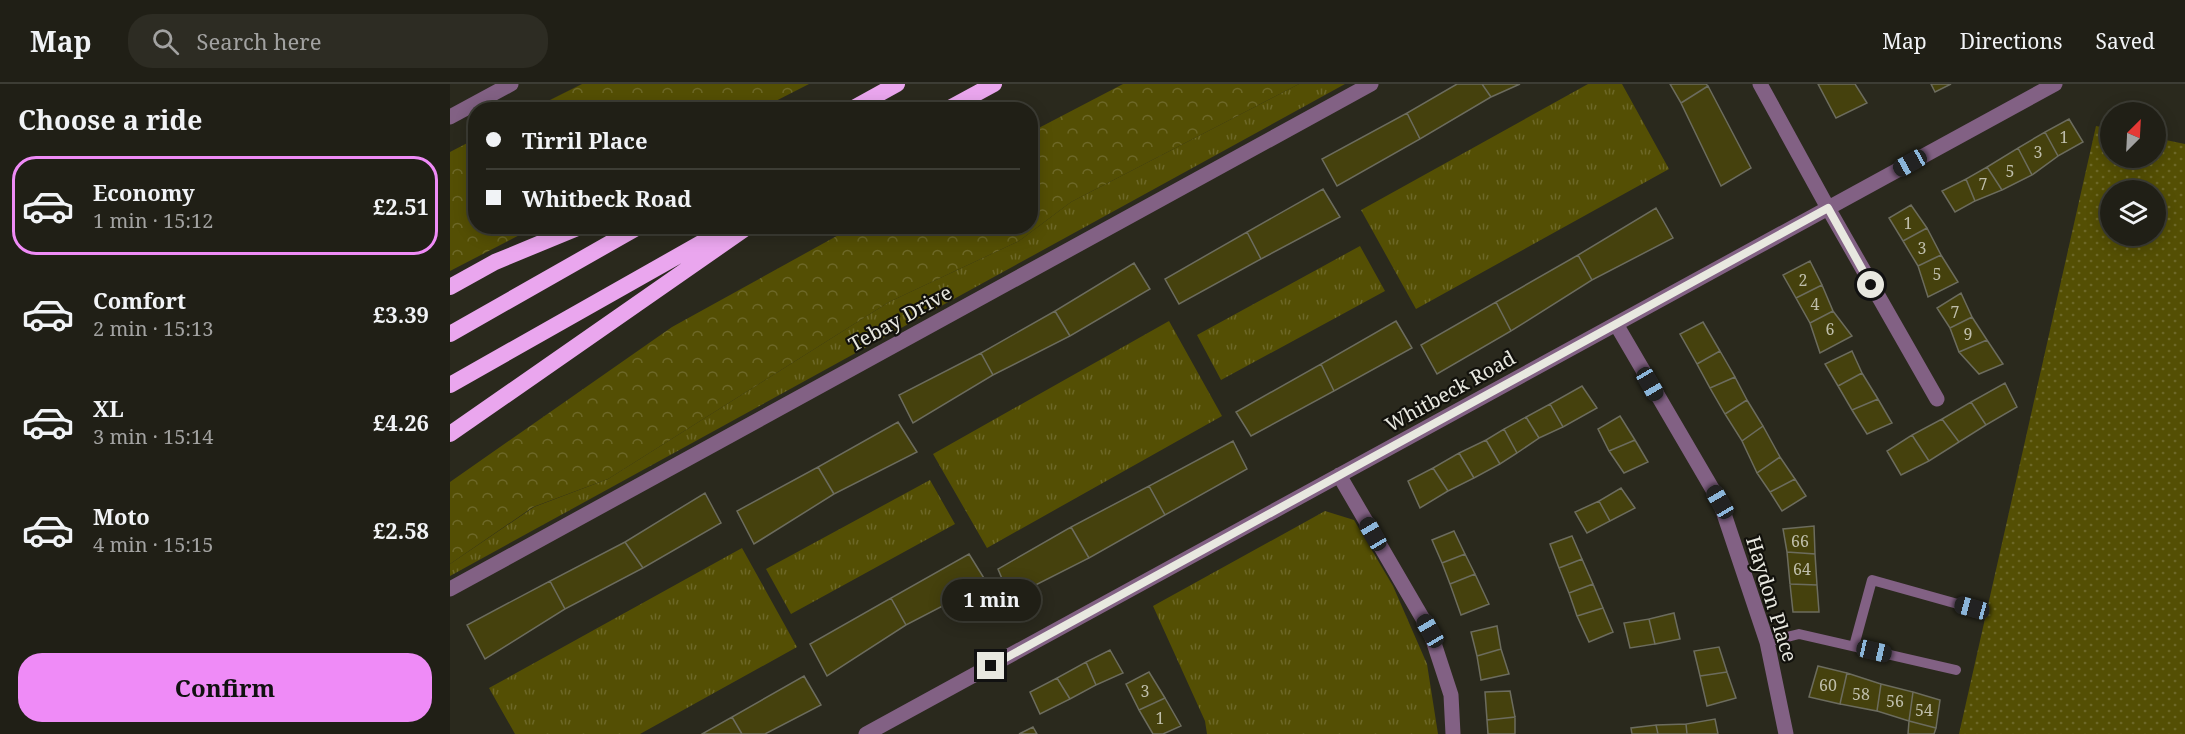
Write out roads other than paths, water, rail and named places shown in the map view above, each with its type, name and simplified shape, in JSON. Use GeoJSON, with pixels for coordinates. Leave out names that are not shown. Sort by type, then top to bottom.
{"type":"FeatureCollection","features":[{"type":"Feature","properties":{"kind":"highway"},"geometry":{"type":"LineString","coordinates":[[864,102],[897,84]]}},
{"type":"Feature","properties":{"kind":"highway"},"geometry":{"type":"LineString","coordinates":[[961,102],[994,84]]}},
{"type":"Feature","properties":{"kind":"highway"},"geometry":{"type":"LineString","coordinates":[[450,286],[495,262],[563,234]]}},
{"type":"Feature","properties":{"kind":"highway"},"geometry":{"type":"LineString","coordinates":[[450,334],[626,234]]}},
{"type":"Feature","properties":{"kind":"highway"},"geometry":{"type":"LineString","coordinates":[[450,385],[717,234]]}},
{"type":"Feature","properties":{"kind":"highway"},"geometry":{"type":"LineString","coordinates":[[450,434],[738,234]]}},
{"type":"Feature","properties":{"kind":"street"},"geometry":{"type":"LineString","coordinates":[[478,102],[511,84]]}},
{"type":"Feature","properties":{"kind":"street","name":"Tebay Drive"},"geometry":{"type":"LineString","coordinates":[[450,589],[1371,84]]}},
{"type":"Feature","properties":{"kind":"street"},"geometry":{"type":"LineString","coordinates":[[1760,84],[1937,399]]}},
{"type":"Feature","properties":{"kind":"street","name":"Whitbeck Road"},"geometry":{"type":"LineString","coordinates":[[866,734],[2055,84]]}},
{"type":"Feature","properties":{"kind":"street"},"geometry":{"type":"LineString","coordinates":[[450,117],[468,107]]}},
{"type":"Feature","properties":{"kind":"street","name":"Haydon Place"},"geometry":{"type":"LineString","coordinates":[[1616,324],[1720,502],[1767,642],[1786,734]]}},
{"type":"Feature","properties":{"kind":"street"},"geometry":{"type":"LineString","coordinates":[[1339,475],[1430,631],[1451,695],[1453,734]]}},
{"type":"Feature","properties":{"kind":"lane"},"geometry":{"type":"LineString","coordinates":[[1854,646],[1872,580],[1972,608]]}},
{"type":"Feature","properties":{"kind":"lane"},"geometry":{"type":"LineString","coordinates":[[1767,642],[1799,634],[1956,670]]}}]}
